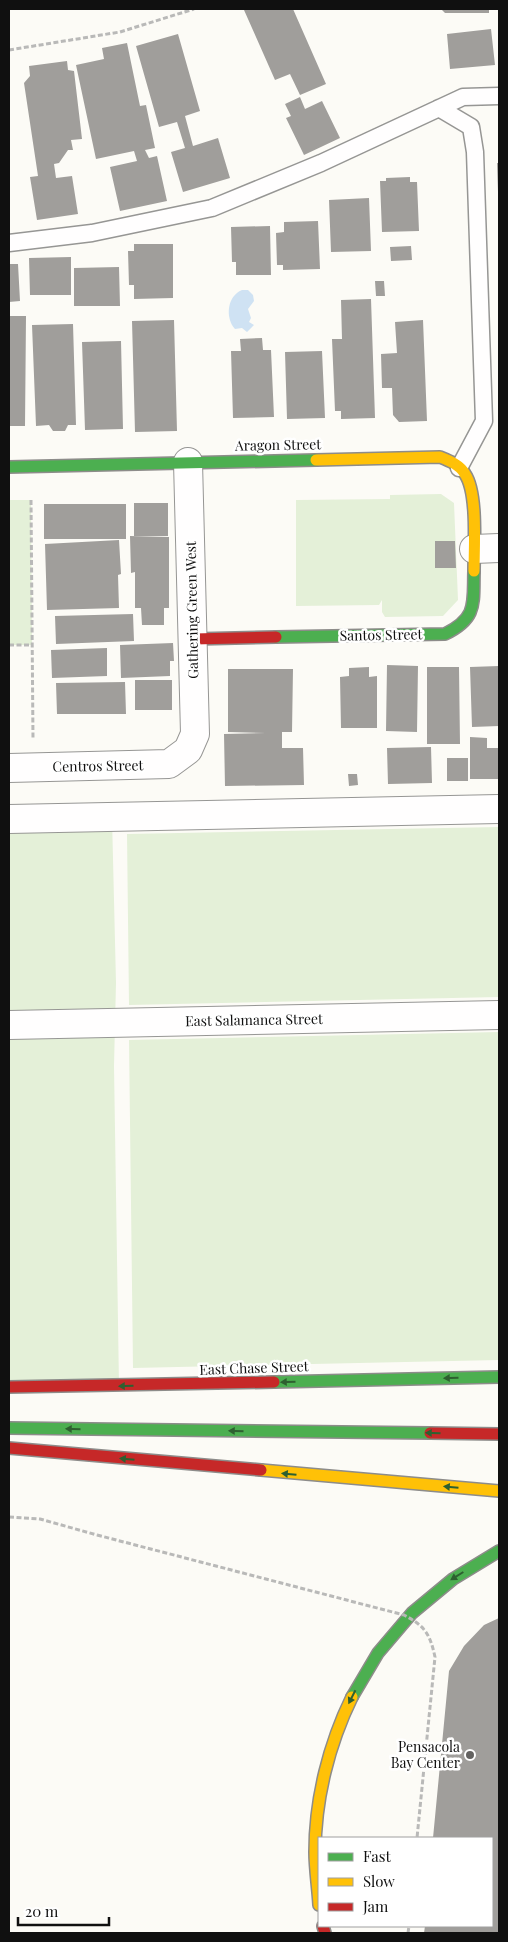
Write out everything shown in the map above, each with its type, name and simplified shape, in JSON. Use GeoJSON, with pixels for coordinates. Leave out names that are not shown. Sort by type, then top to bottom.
{"type":"FeatureCollection","features":[{"type":"Feature","properties":{"kind":"main road","name":"Aragon Street"},"geometry":{"type":"LineString","coordinates":[[9,467],[440,457],[453,462],[459,468]]}},
{"type":"Feature","properties":{"kind":"main road"},"geometry":{"type":"LineString","coordinates":[[459,468],[465,473],[472,489],[487,548]]}},
{"type":"Feature","properties":{"kind":"main road","name":"Santos Street"},"geometry":{"type":"LineString","coordinates":[[194,638],[445,634],[459,627],[466,620],[473,606],[487,548]]}},
{"type":"Feature","properties":{"kind":"main road","name":"East Chase Street"},"geometry":{"type":"LineString","coordinates":[[9,1387],[499,1378]]}},
{"type":"Feature","properties":{"kind":"main road"},"geometry":{"type":"LineString","coordinates":[[9,1428],[499,1434]]}},
{"type":"Feature","properties":{"kind":"main road"},"geometry":{"type":"LineString","coordinates":[[9,1448],[499,1491]]}},
{"type":"Feature","properties":{"kind":"main road"},"geometry":{"type":"LineString","coordinates":[[318,1896],[315,1871],[315,1838],[323,1773],[332,1740],[358,1686],[375,1658],[398,1629],[423,1603],[450,1580],[499,1552]]}},
{"type":"Feature","properties":{"kind":"street","name":"Gathering Green West"},"geometry":{"type":"LineString","coordinates":[[184,755],[195,734],[188,462]]}},
{"type":"Feature","properties":{"kind":"street","name":"Centros Street"},"geometry":{"type":"LineString","coordinates":[[9,768],[169,764],[184,755]]}},
{"type":"Feature","properties":{"kind":"street"},"geometry":{"type":"LineString","coordinates":[[9,819],[499,809]]}},
{"type":"Feature","properties":{"kind":"street","name":"East Salamanca Street"},"geometry":{"type":"LineString","coordinates":[[9,1025],[499,1015]]}},
{"type":"Feature","properties":{"kind":"lane"},"geometry":{"type":"LineString","coordinates":[[9,243],[92,233],[212,208],[321,163],[463,97],[499,96]]}},
{"type":"Feature","properties":{"kind":"lane"},"geometry":{"type":"LineString","coordinates":[[438,108],[471,126],[475,152],[484,421],[459,468]]}},
{"type":"Feature","properties":{"kind":"path"},"geometry":{"type":"LineString","coordinates":[[9,50],[120,32],[194,9]]}},
{"type":"Feature","properties":{"kind":"path"},"geometry":{"type":"LineString","coordinates":[[31,500],[33,742]]}},
{"type":"Feature","properties":{"kind":"path"},"geometry":{"type":"LineString","coordinates":[[9,645],[32,645]]}},
{"type":"Feature","properties":{"kind":"path"},"geometry":{"type":"LineString","coordinates":[[9,1517],[40,1519],[404,1615],[418,1623],[430,1638],[435,1657],[417,1837]]}},
{"type":"Feature","properties":{"kind":"green space"},"geometry":{"type":"Polygon","coordinates":[[[441,494],[454,503],[458,600],[443,616],[385,617],[382,612],[382,600],[379,605],[296,606],[296,500],[390,499],[390,495],[441,494]]]}},
{"type":"Feature","properties":{"kind":"green space"},"geometry":{"type":"Polygon","coordinates":[[[9,500],[31,500],[32,645],[9,645],[9,500]]]}},
{"type":"Feature","properties":{"kind":"green space"},"geometry":{"type":"Polygon","coordinates":[[[112,817],[116,983],[114,1066],[119,1386],[9,1387],[9,819],[112,817]]]}},
{"type":"Feature","properties":{"kind":"green space"},"geometry":{"type":"Polygon","coordinates":[[[499,827],[499,997],[129,1005],[127,834],[499,827]]]}},
{"type":"Feature","properties":{"kind":"green space"},"geometry":{"type":"Polygon","coordinates":[[[499,1032],[499,1360],[133,1368],[129,1040],[499,1032]]]}},
{"type":"Feature","properties":{"kind":"water"},"geometry":{"type":"Polygon","coordinates":[[[242,290],[248,290],[253,295],[254,301],[248,309],[251,318],[249,322],[254,325],[247,332],[242,328],[235,329],[229,313],[233,297],[242,290]]]}},
{"type":"Feature","properties":{"kind":"building"},"geometry":{"type":"Polygon","coordinates":[[[293,9],[326,84],[300,95],[290,74],[275,80],[244,10],[293,9]]]}},
{"type":"Feature","properties":{"kind":"building"},"geometry":{"type":"Polygon","coordinates":[[[441,9],[489,9],[489,13],[445,13],[441,9]]]}},
{"type":"Feature","properties":{"kind":"building"},"geometry":{"type":"Polygon","coordinates":[[[491,29],[495,65],[450,69],[447,34],[491,29]]]}},
{"type":"Feature","properties":{"kind":"building"},"geometry":{"type":"Polygon","coordinates":[[[178,34],[200,111],[185,116],[193,146],[218,138],[230,178],[183,192],[171,152],[185,148],[177,122],[159,127],[136,46],[178,34]]]}},
{"type":"Feature","properties":{"kind":"building"},"geometry":{"type":"Polygon","coordinates":[[[127,43],[140,106],[146,105],[155,148],[145,150],[149,158],[157,156],[167,201],[120,211],[110,167],[137,161],[134,151],[96,159],[76,65],[104,59],[102,48],[127,43]]]}},
{"type":"Feature","properties":{"kind":"building"},"geometry":{"type":"Polygon","coordinates":[[[67,61],[68,70],[74,71],[82,139],[71,140],[73,150],[68,150],[59,163],[54,164],[56,178],[72,176],[78,214],[37,220],[30,177],[38,176],[24,83],[30,76],[29,66],[67,61]]]}},
{"type":"Feature","properties":{"kind":"building"},"geometry":{"type":"Polygon","coordinates":[[[300,97],[305,109],[322,101],[340,138],[304,155],[286,118],[291,116],[285,104],[300,97]]]}},
{"type":"Feature","properties":{"kind":"building"},"geometry":{"type":"Polygon","coordinates":[[[497,163],[499,163],[499,192],[498,192],[497,163]]]}},
{"type":"Feature","properties":{"kind":"building"},"geometry":{"type":"Polygon","coordinates":[[[410,177],[410,182],[417,182],[419,231],[382,232],[380,181],[386,181],[386,178],[410,177]]]}},
{"type":"Feature","properties":{"kind":"building"},"geometry":{"type":"Polygon","coordinates":[[[369,198],[371,251],[331,252],[329,200],[369,198]]]}},
{"type":"Feature","properties":{"kind":"building"},"geometry":{"type":"Polygon","coordinates":[[[318,221],[320,269],[283,270],[283,265],[277,265],[276,233],[284,232],[284,222],[318,221]]]}},
{"type":"Feature","properties":{"kind":"building"},"geometry":{"type":"Polygon","coordinates":[[[270,226],[271,275],[236,275],[236,262],[232,262],[231,227],[270,226]]]}},
{"type":"Feature","properties":{"kind":"building"},"geometry":{"type":"Polygon","coordinates":[[[134,244],[173,244],[173,298],[134,299],[134,285],[129,285],[128,251],[134,251],[134,244]]]}},
{"type":"Feature","properties":{"kind":"building"},"geometry":{"type":"Polygon","coordinates":[[[411,246],[412,260],[391,261],[390,247],[411,246]]]}},
{"type":"Feature","properties":{"kind":"building"},"geometry":{"type":"Polygon","coordinates":[[[71,257],[71,295],[30,295],[29,258],[71,257]]]}},
{"type":"Feature","properties":{"kind":"building"},"geometry":{"type":"Polygon","coordinates":[[[9,264],[18,264],[20,301],[9,302],[9,264]]]}},
{"type":"Feature","properties":{"kind":"building"},"geometry":{"type":"Polygon","coordinates":[[[119,267],[120,306],[74,306],[74,268],[119,267]]]}},
{"type":"Feature","properties":{"kind":"building"},"geometry":{"type":"Polygon","coordinates":[[[375,281],[384,281],[385,296],[376,296],[375,281]]]}},
{"type":"Feature","properties":{"kind":"building"},"geometry":{"type":"Polygon","coordinates":[[[371,299],[375,418],[341,419],[341,411],[335,411],[332,339],[342,339],[341,300],[371,299]]]}},
{"type":"Feature","properties":{"kind":"building"},"geometry":{"type":"Polygon","coordinates":[[[9,316],[26,316],[25,426],[9,426],[9,316]]]}},
{"type":"Feature","properties":{"kind":"building"},"geometry":{"type":"Polygon","coordinates":[[[174,320],[177,431],[135,432],[132,321],[174,320]]]}},
{"type":"Feature","properties":{"kind":"building"},"geometry":{"type":"Polygon","coordinates":[[[423,320],[427,421],[399,422],[393,415],[392,388],[382,388],[381,354],[397,353],[395,322],[423,320]]]}},
{"type":"Feature","properties":{"kind":"building"},"geometry":{"type":"Polygon","coordinates":[[[73,324],[76,425],[68,425],[65,431],[53,431],[49,425],[36,426],[32,325],[73,324]]]}},
{"type":"Feature","properties":{"kind":"building"},"geometry":{"type":"Polygon","coordinates":[[[262,338],[263,350],[271,350],[274,417],[233,418],[231,351],[241,351],[240,339],[262,338]]]}},
{"type":"Feature","properties":{"kind":"building"},"geometry":{"type":"Polygon","coordinates":[[[121,341],[123,429],[85,430],[82,342],[121,341]]]}},
{"type":"Feature","properties":{"kind":"building"},"geometry":{"type":"Polygon","coordinates":[[[322,351],[325,418],[287,419],[285,352],[322,351]]]}},
{"type":"Feature","properties":{"kind":"building"},"geometry":{"type":"Polygon","coordinates":[[[134,503],[168,503],[168,536],[134,536],[134,503]]]}},
{"type":"Feature","properties":{"kind":"building"},"geometry":{"type":"Polygon","coordinates":[[[44,504],[126,504],[126,539],[44,539],[44,504]]]}},
{"type":"Feature","properties":{"kind":"building"},"geometry":{"type":"Polygon","coordinates":[[[130,536],[169,537],[169,608],[164,608],[164,625],[142,625],[141,608],[135,608],[135,572],[131,573],[130,536]]]}},
{"type":"Feature","properties":{"kind":"building"},"geometry":{"type":"Polygon","coordinates":[[[119,540],[121,574],[118,575],[119,608],[47,610],[45,544],[119,540]]]}},
{"type":"Feature","properties":{"kind":"building"},"geometry":{"type":"Polygon","coordinates":[[[435,541],[455,541],[456,568],[435,568],[435,541]]]}},
{"type":"Feature","properties":{"kind":"building"},"geometry":{"type":"Polygon","coordinates":[[[133,614],[134,641],[56,644],[55,616],[133,614]]]}},
{"type":"Feature","properties":{"kind":"building"},"geometry":{"type":"Polygon","coordinates":[[[173,643],[174,661],[170,661],[170,676],[121,678],[120,645],[173,643]]]}},
{"type":"Feature","properties":{"kind":"building"},"geometry":{"type":"Polygon","coordinates":[[[107,648],[107,676],[52,678],[51,650],[107,648]]]}},
{"type":"Feature","properties":{"kind":"building"},"geometry":{"type":"Polygon","coordinates":[[[387,665],[418,666],[417,732],[386,731],[387,665]]]}},
{"type":"Feature","properties":{"kind":"building"},"geometry":{"type":"Polygon","coordinates":[[[499,666],[499,726],[472,727],[470,667],[499,666]]]}},
{"type":"Feature","properties":{"kind":"building"},"geometry":{"type":"Polygon","coordinates":[[[369,667],[369,677],[377,676],[377,728],[341,728],[340,677],[349,676],[349,668],[369,667]]]}},
{"type":"Feature","properties":{"kind":"building"},"geometry":{"type":"Polygon","coordinates":[[[427,667],[459,667],[460,744],[427,744],[427,667]]]}},
{"type":"Feature","properties":{"kind":"building"},"geometry":{"type":"Polygon","coordinates":[[[228,669],[293,669],[292,732],[282,732],[282,748],[303,748],[304,785],[225,786],[224,734],[266,733],[228,732],[228,669]]]}},
{"type":"Feature","properties":{"kind":"building"},"geometry":{"type":"Polygon","coordinates":[[[135,680],[172,680],[172,710],[135,710],[135,680]]]}},
{"type":"Feature","properties":{"kind":"building"},"geometry":{"type":"Polygon","coordinates":[[[125,682],[126,714],[57,714],[56,683],[125,682]]]}},
{"type":"Feature","properties":{"kind":"building"},"geometry":{"type":"Polygon","coordinates":[[[470,737],[487,738],[487,748],[499,748],[499,779],[470,779],[470,737]]]}},
{"type":"Feature","properties":{"kind":"building"},"geometry":{"type":"Polygon","coordinates":[[[431,747],[432,783],[388,784],[387,748],[431,747]]]}},
{"type":"Feature","properties":{"kind":"building"},"geometry":{"type":"Polygon","coordinates":[[[447,758],[468,758],[468,781],[447,781],[447,758]]]}},
{"type":"Feature","properties":{"kind":"building"},"geometry":{"type":"Polygon","coordinates":[[[348,774],[357,774],[358,785],[349,786],[348,774]]]}},
{"type":"Feature","properties":{"kind":"building","name":"Pensacola Bay Center"},"geometry":{"type":"Polygon","coordinates":[[[499,1618],[499,1933],[424,1933],[425,1927],[493,1927],[493,1837],[433,1837],[449,1671],[464,1646],[484,1625],[499,1618]]]}},
{"type":"Feature","properties":{"kind":"traffic: fast"},"geometry":{"type":"LineString","coordinates":[[9,467],[316,460]]}},
{"type":"Feature","properties":{"kind":"traffic: fast"},"geometry":{"type":"LineString","coordinates":[[276,637],[445,634],[456,628],[468,615],[473,601],[474,571]]}},
{"type":"Feature","properties":{"kind":"traffic: fast"},"geometry":{"type":"LineString","coordinates":[[274,1382],[499,1377]]}},
{"type":"Feature","properties":{"kind":"traffic: fast"},"geometry":{"type":"LineString","coordinates":[[9,1428],[430,1433]]}},
{"type":"Feature","properties":{"kind":"traffic: fast"},"geometry":{"type":"LineString","coordinates":[[352,1697],[378,1653],[412,1613],[453,1579],[499,1551]]}},
{"type":"Feature","properties":{"kind":"traffic: slow"},"geometry":{"type":"LineString","coordinates":[[316,460],[440,457],[458,466],[465,474],[469,483],[474,507],[474,571]]}},
{"type":"Feature","properties":{"kind":"traffic: slow"},"geometry":{"type":"LineString","coordinates":[[261,1470],[499,1491]]}},
{"type":"Feature","properties":{"kind":"traffic: slow"},"geometry":{"type":"LineString","coordinates":[[318,1895],[315,1852],[321,1792],[330,1753],[352,1697]]}},
{"type":"Feature","properties":{"kind":"traffic: jam"},"geometry":{"type":"LineString","coordinates":[[194,639],[276,637]]}},
{"type":"Feature","properties":{"kind":"traffic: jam"},"geometry":{"type":"LineString","coordinates":[[9,1387],[274,1382]]}},
{"type":"Feature","properties":{"kind":"traffic: jam"},"geometry":{"type":"LineString","coordinates":[[430,1433],[499,1434]]}},
{"type":"Feature","properties":{"kind":"traffic: jam"},"geometry":{"type":"LineString","coordinates":[[9,1448],[261,1470]]}},
{"type":"Feature","properties":{"kind":"traffic: jam"},"geometry":{"type":"LineString","coordinates":[[323,1927],[325,1933]]}},
{"type":"Feature","properties":{"kind":"place","name":"Pensacola Bay Center"},"geometry":{"type":"Point","coordinates":[470,1755]}}]}
